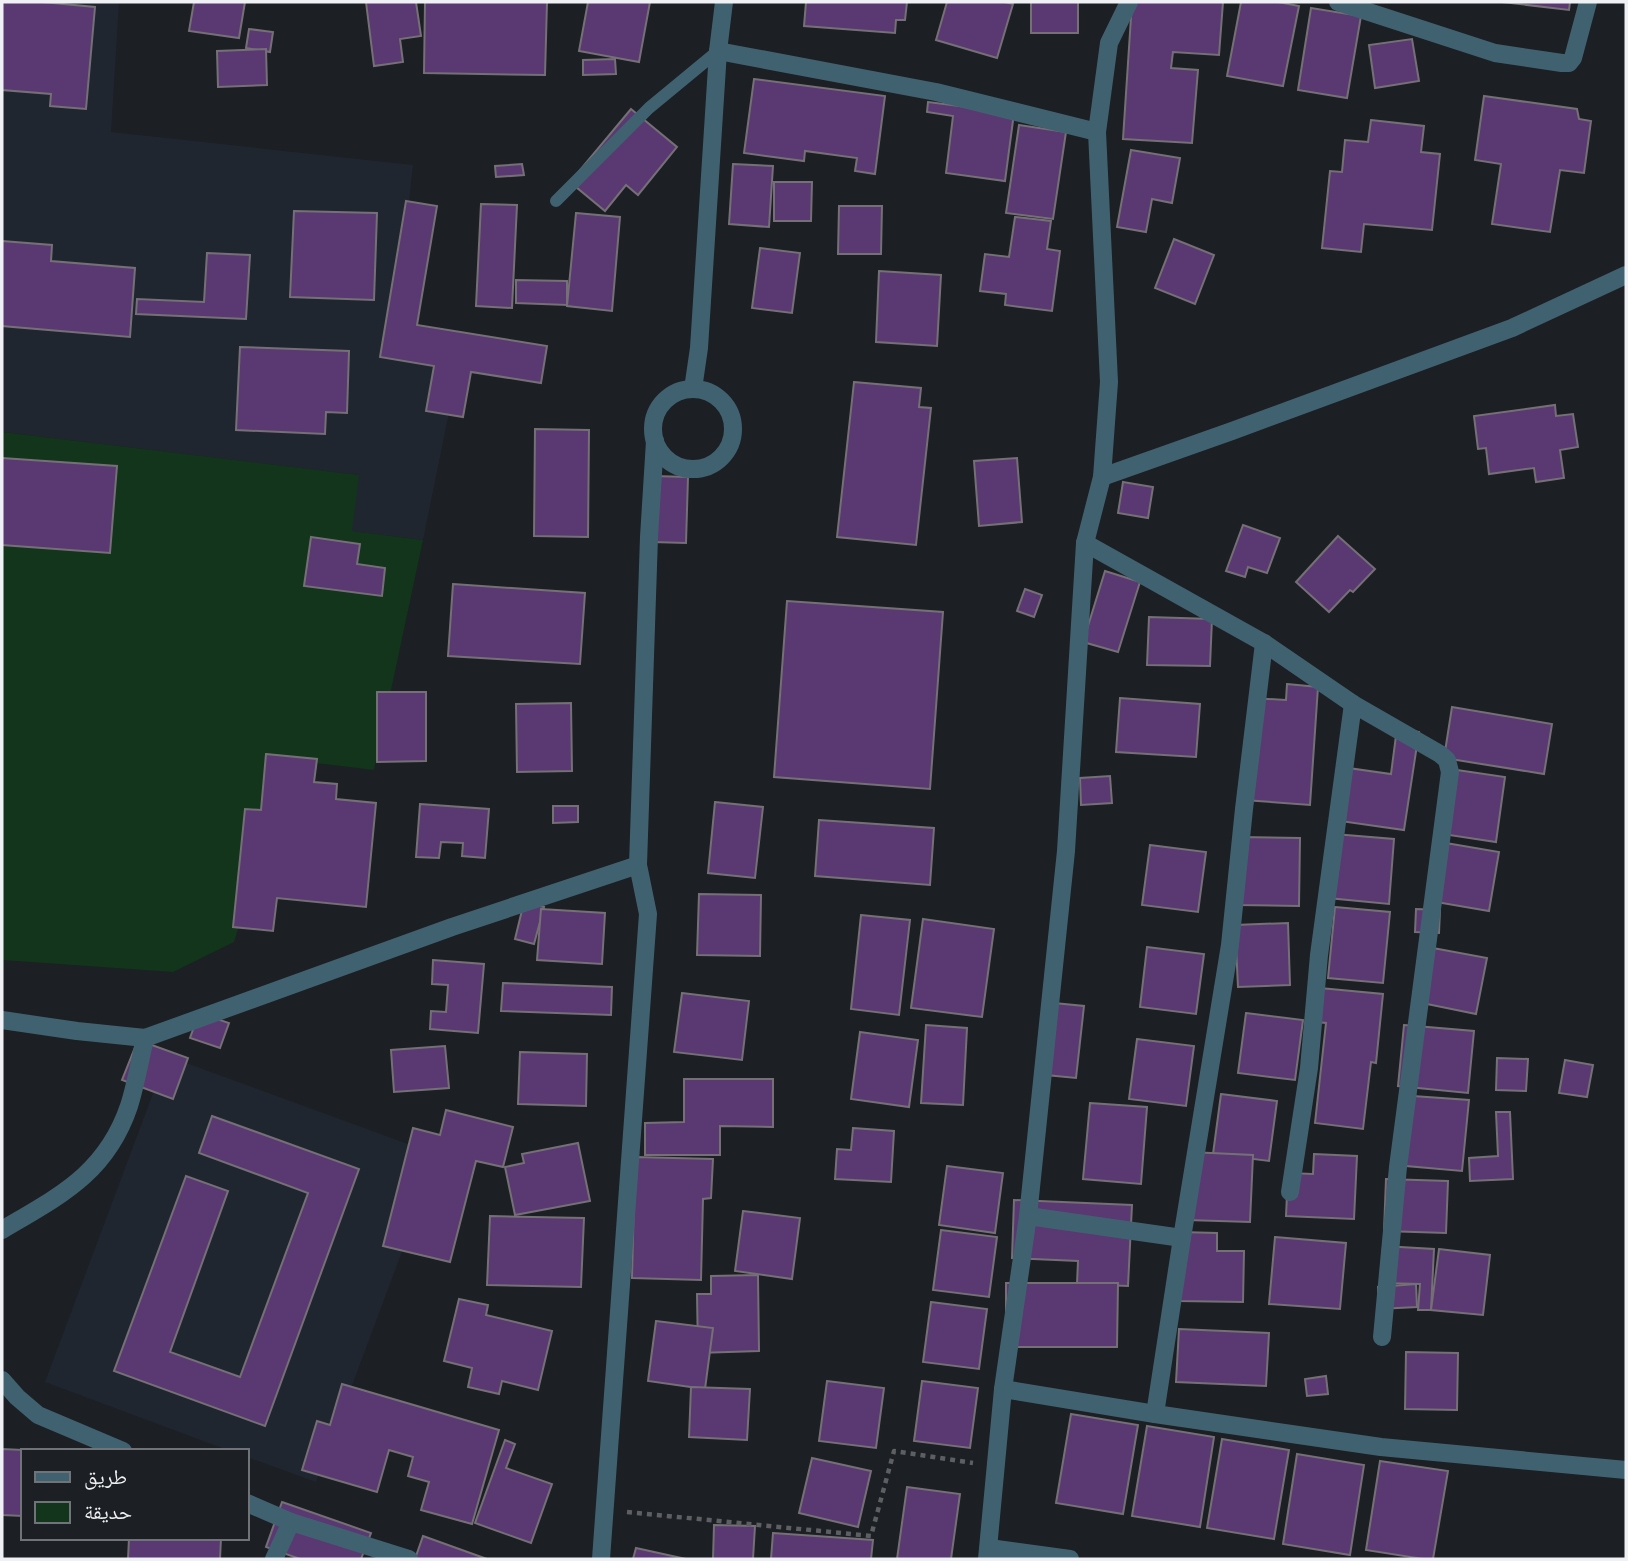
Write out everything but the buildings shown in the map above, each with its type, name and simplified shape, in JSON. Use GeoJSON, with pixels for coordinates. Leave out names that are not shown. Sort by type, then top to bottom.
{"type":"FeatureCollection","features":[{"type":"Feature","properties":{"kind":"street"},"geometry":{"type":"LineString","coordinates":[[693,389],[699,348],[718,51],[724,2]]}},
{"type":"Feature","properties":{"kind":"street"},"geometry":{"type":"LineString","coordinates":[[1070,1559],[988,1554],[1003,1389],[1028,1216],[1066,851],[1085,543],[1102,477],[1109,382],[1097,132],[1109,43],[1129,2]]}},
{"type":"Feature","properties":{"kind":"street"},"geometry":{"type":"LineString","coordinates":[[1338,2],[1495,53],[1562,63],[1573,58],[1588,2]]}},
{"type":"Feature","properties":{"kind":"street"},"geometry":{"type":"LineString","coordinates":[[718,51],[936,92],[1097,132]]}},
{"type":"Feature","properties":{"kind":"street"},"geometry":{"type":"LineString","coordinates":[[1102,477],[1500,333],[1626,275]]}},
{"type":"Feature","properties":{"kind":"street"},"geometry":{"type":"LineString","coordinates":[[601,1559],[648,914],[638,865],[649,537],[655,441],[653,429],[655,416],[670,396],[693,389],[707,391],[719,398],[732,421],[733,435],[729,447],[720,458],[708,466],[682,467],[670,461],[655,441]]}},
{"type":"Feature","properties":{"kind":"street"},"geometry":{"type":"LineString","coordinates":[[1085,543],[1264,643],[1353,705],[1447,760],[1450,772],[1398,1167],[1382,1337]]}},
{"type":"Feature","properties":{"kind":"street"},"geometry":{"type":"LineString","coordinates":[[1156,1414],[1230,945],[1264,643]]}},
{"type":"Feature","properties":{"kind":"street"},"geometry":{"type":"LineString","coordinates":[[1290,1192],[1309,1068],[1319,955],[1353,705]]}},
{"type":"Feature","properties":{"kind":"street"},"geometry":{"type":"LineString","coordinates":[[2,1020],[145,1038],[452,926],[638,865]]}},
{"type":"Feature","properties":{"kind":"street"},"geometry":{"type":"LineString","coordinates":[[2,1230],[64,1194],[101,1159],[116,1136],[130,1105],[145,1038]]}},
{"type":"Feature","properties":{"kind":"street"},"geometry":{"type":"LineString","coordinates":[[1028,1216],[1182,1238]]}},
{"type":"Feature","properties":{"kind":"street"},"geometry":{"type":"LineString","coordinates":[[2,1380],[38,1415],[118,1449]]}},
{"type":"Feature","properties":{"kind":"street"},"geometry":{"type":"LineString","coordinates":[[1003,1389],[1381,1447],[1626,1470]]}},
{"type":"Feature","properties":{"kind":"street"},"geometry":{"type":"LineString","coordinates":[[248,1503],[291,1522],[409,1559]]}},
{"type":"Feature","properties":{"kind":"street"},"geometry":{"type":"LineString","coordinates":[[274,1559],[291,1522]]}},
{"type":"Feature","properties":{"kind":"lane"},"geometry":{"type":"LineString","coordinates":[[556,201],[649,108],[718,51]]}},
{"type":"Feature","properties":{"kind":"path"},"geometry":{"type":"LineString","coordinates":[[605,1510],[870,1536],[894,1451],[995,1466]]}},
{"type":"Feature","properties":{"kind":"shaded area"},"geometry":{"type":"Polygon","coordinates":[[[2,2],[119,2],[111,132],[413,165],[393,348],[459,364],[423,540],[351,531],[358,475],[2,432],[2,2]]]}},
{"type":"Feature","properties":{"kind":"shaded area"},"geometry":{"type":"Polygon","coordinates":[[[167,1056],[438,1155],[316,1482],[248,1457],[248,1449],[225,1449],[45,1382],[167,1056]]]}},
{"type":"Feature","properties":{"kind":"green space"},"geometry":{"type":"Polygon","coordinates":[[[2,432],[359,475],[352,531],[423,540],[374,770],[291,760],[234,942],[173,972],[2,960],[2,432]]]}}]}
